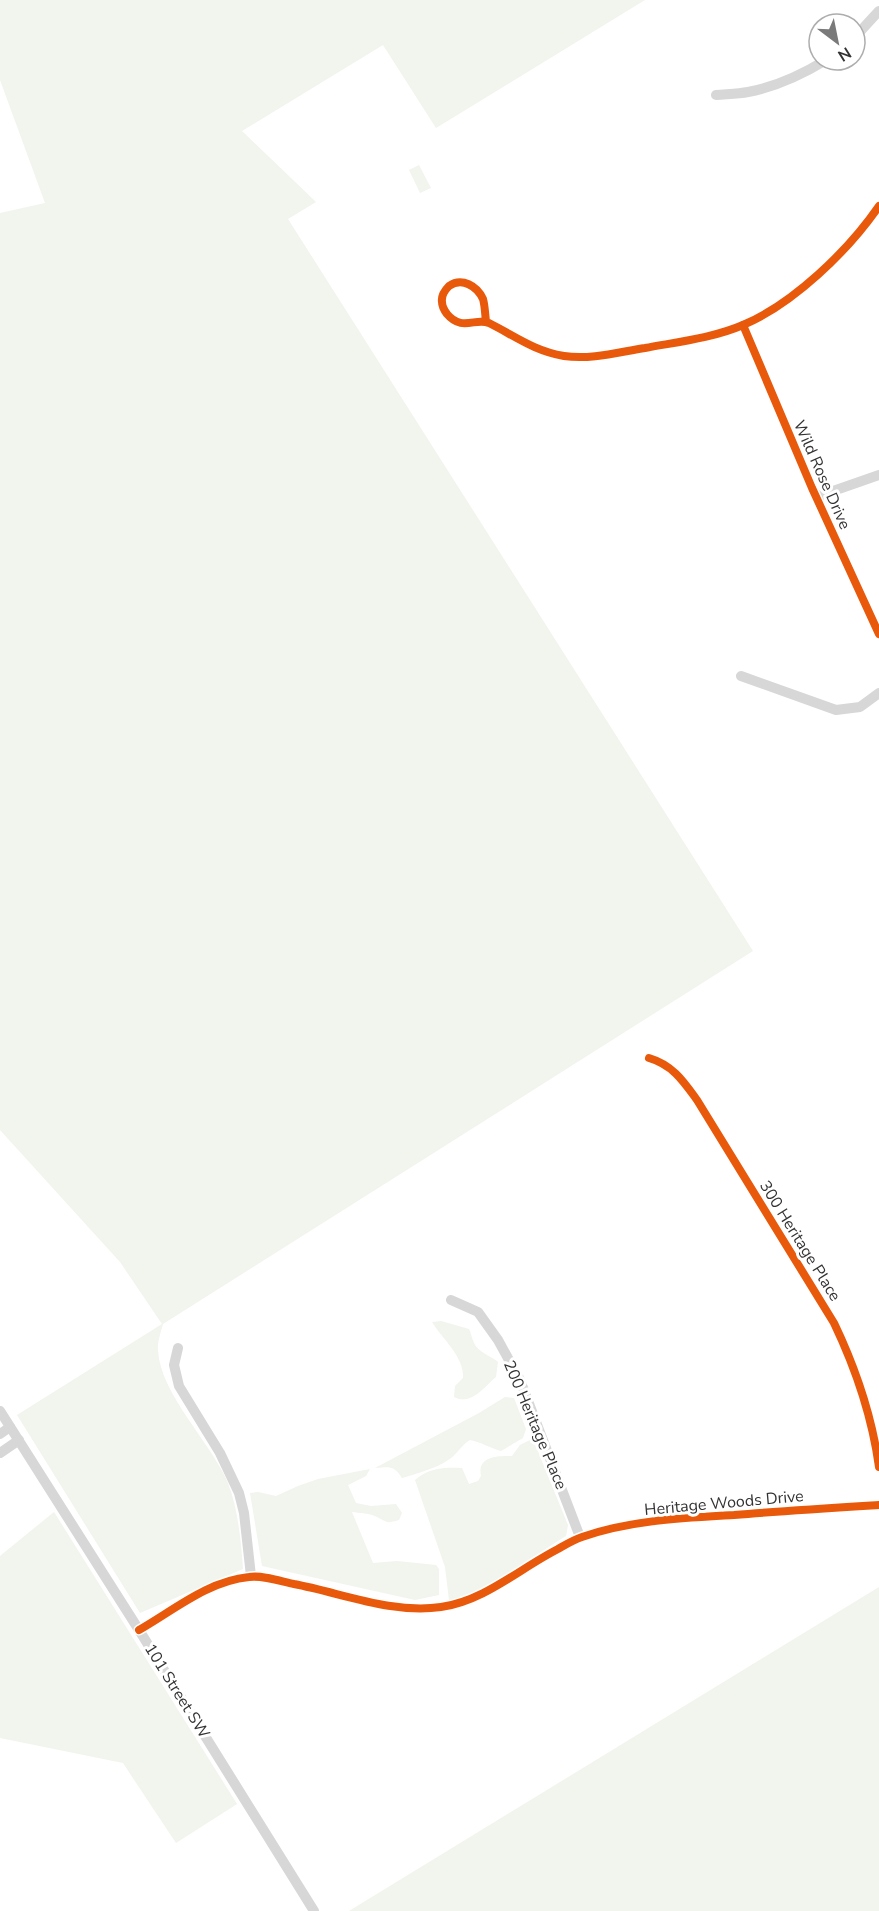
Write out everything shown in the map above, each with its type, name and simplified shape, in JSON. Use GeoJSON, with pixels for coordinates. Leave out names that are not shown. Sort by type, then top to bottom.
{"type":"FeatureCollection","features":[{"type":"Feature","properties":{"kind":"street"},"geometry":{"type":"LineString","coordinates":[[867,24],[879,11]]}},
{"type":"Feature","properties":{"kind":"street"},"geometry":{"type":"LineString","coordinates":[[716,95],[750,92],[807,70]]}},
{"type":"Feature","properties":{"kind":"street"},"geometry":{"type":"LineString","coordinates":[[486,321],[483,299],[472,286],[461,282],[446,289],[442,296],[442,305],[452,318],[462,323],[486,321],[516,339],[547,352],[565,356],[588,357],[681,341],[743,325],[780,305],[804,288],[846,246],[879,206]]}},
{"type":"Feature","properties":{"kind":"street","name":"Wild Rose Drive"},"geometry":{"type":"LineString","coordinates":[[743,325],[816,497],[879,634]]}},
{"type":"Feature","properties":{"kind":"street"},"geometry":{"type":"LineString","coordinates":[[816,497],[879,475]]}},
{"type":"Feature","properties":{"kind":"street"},"geometry":{"type":"LineString","coordinates":[[741,676],[836,710],[860,707],[879,693]]}},
{"type":"Feature","properties":{"kind":"street","name":"300 Heritage Place"},"geometry":{"type":"LineString","coordinates":[[649,1058],[667,1066],[679,1075],[697,1100],[834,1323],[862,1389],[875,1438],[879,1467]]}},
{"type":"Feature","properties":{"kind":"street","name":"200 Heritage Place"},"geometry":{"type":"LineString","coordinates":[[451,1300],[478,1312],[504,1350],[520,1380],[580,1537]]}},
{"type":"Feature","properties":{"kind":"street"},"geometry":{"type":"LineString","coordinates":[[178,1348],[174,1365],[179,1386],[220,1453],[239,1493],[244,1513],[251,1576]]}},
{"type":"Feature","properties":{"kind":"street","name":"101 Street SW"},"geometry":{"type":"LineString","coordinates":[[0,1411],[314,1911]]}},
{"type":"Feature","properties":{"kind":"street"},"geometry":{"type":"LineString","coordinates":[[0,1434],[10,1427]]}},
{"type":"Feature","properties":{"kind":"street"},"geometry":{"type":"LineString","coordinates":[[0,1453],[19,1440]]}},
{"type":"Feature","properties":{"kind":"street","name":"Heritage Woods Drive"},"geometry":{"type":"LineString","coordinates":[[139,1630],[200,1593],[251,1576],[396,1607],[424,1609],[454,1605],[478,1596],[580,1537],[624,1526],[654,1521],[879,1505]]}},
{"type":"Feature","properties":{"kind":"shaded area"},"geometry":{"type":"Polygon","coordinates":[[[0,0],[645,0],[436,128],[383,45],[242,131],[316,202],[288,219],[753,951],[163,1324],[158,1348],[161,1368],[177,1401],[228,1483],[237,1514],[243,1569],[140,1613],[17,1415],[162,1324],[120,1262],[0,1130],[0,213],[45,203],[0,80],[0,0]]]}},
{"type":"Feature","properties":{"kind":"shaded area"},"geometry":{"type":"Polygon","coordinates":[[[419,165],[431,188],[420,193],[409,170],[419,165]]]}},
{"type":"Feature","properties":{"kind":"shaded area"},"geometry":{"type":"Polygon","coordinates":[[[441,1321],[469,1329],[476,1346],[498,1362],[496,1377],[472,1397],[460,1399],[454,1397],[455,1386],[463,1378],[462,1370],[457,1355],[432,1322],[441,1321]]]}},
{"type":"Feature","properties":{"kind":"shaded area"},"geometry":{"type":"Polygon","coordinates":[[[505,1397],[514,1398],[526,1429],[523,1438],[501,1451],[470,1440],[443,1463],[402,1478],[391,1468],[375,1468],[479,1413],[505,1397]]]}},
{"type":"Feature","properties":{"kind":"shaded area"},"geometry":{"type":"Polygon","coordinates":[[[530,1440],[535,1444],[568,1525],[566,1536],[492,1582],[449,1600],[445,1567],[415,1480],[431,1471],[443,1468],[462,1468],[469,1484],[478,1481],[482,1464],[485,1461],[489,1458],[512,1456],[520,1445],[530,1440]]]}},
{"type":"Feature","properties":{"kind":"shaded area"},"geometry":{"type":"Polygon","coordinates":[[[370,1469],[366,1476],[348,1485],[356,1503],[371,1506],[396,1504],[402,1513],[399,1520],[389,1522],[371,1515],[352,1512],[373,1563],[397,1561],[436,1565],[439,1569],[439,1595],[415,1600],[262,1566],[250,1493],[258,1492],[276,1496],[318,1479],[370,1469]]]}},
{"type":"Feature","properties":{"kind":"shaded area"},"geometry":{"type":"Polygon","coordinates":[[[54,1512],[237,1804],[176,1843],[123,1763],[0,1738],[0,1556],[54,1512]]]}},
{"type":"Feature","properties":{"kind":"shaded area"},"geometry":{"type":"Polygon","coordinates":[[[879,1587],[879,1911],[349,1911],[879,1587]]]}},
{"type":"Feature","properties":{"kind":"cycle path"},"geometry":{"type":"LineString","coordinates":[[486,321],[483,299],[477,290],[469,284],[459,282],[446,289],[442,297],[442,305],[446,313],[458,322],[489,323],[534,347],[564,356],[605,355],[720,333],[762,316],[800,290],[852,241],[879,206]]}},
{"type":"Feature","properties":{"kind":"cycle path"},"geometry":{"type":"LineString","coordinates":[[743,325],[812,488],[879,634]]}},
{"type":"Feature","properties":{"kind":"cycle path"},"geometry":{"type":"LineString","coordinates":[[649,1058],[671,1070],[697,1100],[834,1323],[862,1393],[879,1467]]}},
{"type":"Feature","properties":{"kind":"cycle path"},"geometry":{"type":"LineString","coordinates":[[139,1630],[205,1590],[249,1577],[272,1579],[367,1602],[404,1608],[441,1607],[457,1604],[487,1591],[575,1540],[601,1531],[638,1523],[676,1519],[879,1505]]}}]}
